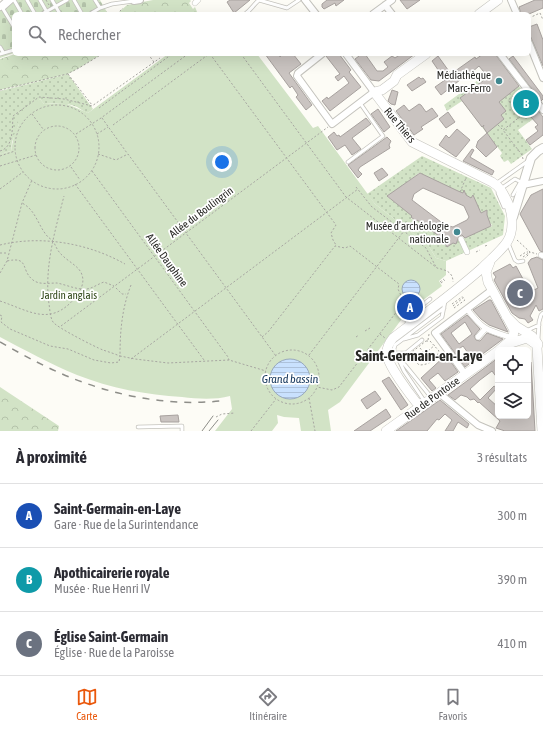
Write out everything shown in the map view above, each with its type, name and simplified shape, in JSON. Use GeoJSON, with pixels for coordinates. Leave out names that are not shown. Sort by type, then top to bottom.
{"type":"FeatureCollection","features":[{"type":"Feature","properties":{"kind":"main road"},"geometry":{"type":"LineString","coordinates":[[482,12],[498,0]]}},
{"type":"Feature","properties":{"kind":"main road"},"geometry":{"type":"LineString","coordinates":[[374,92],[382,90],[394,81],[398,75],[423,56]]}},
{"type":"Feature","properties":{"kind":"main road","name":"Rue Thiers"},"geometry":{"type":"LineString","coordinates":[[374,92],[412,142],[504,191]]}},
{"type":"Feature","properties":{"kind":"main road"},"geometry":{"type":"LineString","coordinates":[[427,400],[388,360],[390,354],[388,347],[392,340],[409,325],[450,303],[461,295],[473,276],[491,259],[509,238],[513,217],[504,191]]}},
{"type":"Feature","properties":{"kind":"main road"},"geometry":{"type":"LineString","coordinates":[[491,259],[486,272],[490,286],[514,330],[510,342]]}},
{"type":"Feature","properties":{"kind":"main road"},"geometry":{"type":"LineString","coordinates":[[473,276],[481,277],[490,286]]}},
{"type":"Feature","properties":{"kind":"main road"},"geometry":{"type":"LineString","coordinates":[[508,319],[532,336],[537,345],[542,431]]}},
{"type":"Feature","properties":{"kind":"main road","name":"Rue de Pontoise"},"geometry":{"type":"LineString","coordinates":[[502,347],[510,342],[527,338],[537,345]]}},
{"type":"Feature","properties":{"kind":"main road","name":"Rue de Pontoise"},"geometry":{"type":"LineString","coordinates":[[386,431],[495,352]]}},
{"type":"Feature","properties":{"kind":"street"},"geometry":{"type":"LineString","coordinates":[[0,7],[8,0]]}},
{"type":"Feature","properties":{"kind":"street"},"geometry":{"type":"LineString","coordinates":[[305,0],[314,12]]}},
{"type":"Feature","properties":{"kind":"street"},"geometry":{"type":"LineString","coordinates":[[376,12],[392,0]]}},
{"type":"Feature","properties":{"kind":"street"},"geometry":{"type":"LineString","coordinates":[[511,0],[516,12]]}},
{"type":"Feature","properties":{"kind":"street"},"geometry":{"type":"LineString","coordinates":[[385,5],[390,12]]}},
{"type":"Feature","properties":{"kind":"street"},"geometry":{"type":"LineString","coordinates":[[531,49],[543,78]]}},
{"type":"Feature","properties":{"kind":"street"},"geometry":{"type":"LineString","coordinates":[[319,56],[298,73],[297,76],[332,124],[374,92]]}},
{"type":"Feature","properties":{"kind":"street","name":"Rue Thiers"},"geometry":{"type":"LineString","coordinates":[[347,56],[374,92]]}},
{"type":"Feature","properties":{"kind":"street"},"geometry":{"type":"LineString","coordinates":[[502,56],[543,110]]}},
{"type":"Feature","properties":{"kind":"street"},"geometry":{"type":"LineString","coordinates":[[522,184],[527,171],[527,158],[543,148]]}},
{"type":"Feature","properties":{"kind":"street"},"geometry":{"type":"LineString","coordinates":[[513,217],[504,191],[522,184],[543,181]]}},
{"type":"Feature","properties":{"kind":"street"},"geometry":{"type":"LineString","coordinates":[[461,239],[467,252]]}},
{"type":"Feature","properties":{"kind":"street"},"geometry":{"type":"LineString","coordinates":[[465,374],[432,334],[466,309],[490,286]]}},
{"type":"Feature","properties":{"kind":"street"},"geometry":{"type":"LineString","coordinates":[[466,309],[476,322],[485,329],[510,342]]}},
{"type":"Feature","properties":{"kind":"street"},"geometry":{"type":"LineString","coordinates":[[478,338],[485,329]]}},
{"type":"Feature","properties":{"kind":"street"},"geometry":{"type":"LineString","coordinates":[[427,400],[478,425],[484,430],[492,431]]}},
{"type":"Feature","properties":{"kind":"lane"},"geometry":{"type":"LineString","coordinates":[[12,24],[3,9],[13,0],[21,12]]}},
{"type":"Feature","properties":{"kind":"lane"},"geometry":{"type":"LineString","coordinates":[[27,0],[34,12]]}},
{"type":"Feature","properties":{"kind":"lane"},"geometry":{"type":"LineString","coordinates":[[40,0],[46,12]]}},
{"type":"Feature","properties":{"kind":"lane"},"geometry":{"type":"LineString","coordinates":[[52,0],[59,12]]}},
{"type":"Feature","properties":{"kind":"lane"},"geometry":{"type":"LineString","coordinates":[[48,12],[67,0]]}},
{"type":"Feature","properties":{"kind":"lane"},"geometry":{"type":"LineString","coordinates":[[74,0],[81,12]]}},
{"type":"Feature","properties":{"kind":"lane"},"geometry":{"type":"LineString","coordinates":[[96,0],[100,8]]}},
{"type":"Feature","properties":{"kind":"lane"},"geometry":{"type":"LineString","coordinates":[[248,12],[259,0],[287,8],[299,0]]}},
{"type":"Feature","properties":{"kind":"lane"},"geometry":{"type":"LineString","coordinates":[[93,12],[112,4],[134,1]]}},
{"type":"Feature","properties":{"kind":"lane"},"geometry":{"type":"LineString","coordinates":[[0,47],[2,53],[12,50]]}},
{"type":"Feature","properties":{"kind":"lane"},"geometry":{"type":"LineString","coordinates":[[348,162],[383,136],[360,103]]}},
{"type":"Feature","properties":{"kind":"lane"},"geometry":{"type":"LineString","coordinates":[[504,207],[504,191],[527,158]]}},
{"type":"Feature","properties":{"kind":"lane"},"geometry":{"type":"LineString","coordinates":[[504,191],[515,179],[522,184]]}},
{"type":"Feature","properties":{"kind":"lane"},"geometry":{"type":"LineString","coordinates":[[509,238],[515,260],[518,262],[522,258]]}},
{"type":"Feature","properties":{"kind":"lane"},"geometry":{"type":"LineString","coordinates":[[409,325],[407,322],[407,317],[430,299]]}},
{"type":"Feature","properties":{"kind":"lane"},"geometry":{"type":"LineString","coordinates":[[390,354],[395,345],[450,303]]}},
{"type":"Feature","properties":{"kind":"lane"},"geometry":{"type":"LineString","coordinates":[[403,339],[418,335],[442,316],[444,308]]}},
{"type":"Feature","properties":{"kind":"lane"},"geometry":{"type":"LineString","coordinates":[[537,345],[540,318],[543,313]]}},
{"type":"Feature","properties":{"kind":"lane"},"geometry":{"type":"LineString","coordinates":[[524,331],[539,325]]}},
{"type":"Feature","properties":{"kind":"lane"},"geometry":{"type":"LineString","coordinates":[[390,354],[406,353],[422,340]]}},
{"type":"Feature","properties":{"kind":"lane"},"geometry":{"type":"LineString","coordinates":[[390,354],[398,358],[405,365],[427,400]]}},
{"type":"Feature","properties":{"kind":"lane"},"geometry":{"type":"LineString","coordinates":[[398,358],[404,371],[427,400]]}},
{"type":"Feature","properties":{"kind":"lane"},"geometry":{"type":"LineString","coordinates":[[138,427],[182,426],[182,431]]}},
{"type":"Feature","properties":{"kind":"path"},"geometry":{"type":"LineString","coordinates":[[120,12],[134,1]]}},
{"type":"Feature","properties":{"kind":"path"},"geometry":{"type":"LineString","coordinates":[[531,17],[543,12]]}},
{"type":"Feature","properties":{"kind":"path"},"geometry":{"type":"LineString","coordinates":[[540,13],[543,20]]}},
{"type":"Feature","properties":{"kind":"path"},"geometry":{"type":"LineString","coordinates":[[0,90],[68,74],[99,56]]}},
{"type":"Feature","properties":{"kind":"path"},"geometry":{"type":"LineString","coordinates":[[150,56],[154,62]]}},
{"type":"Feature","properties":{"kind":"path"},"geometry":{"type":"LineString","coordinates":[[99,108],[169,56]]}},
{"type":"Feature","properties":{"kind":"path"},"geometry":{"type":"LineString","coordinates":[[75,134],[101,118],[185,56]]}},
{"type":"Feature","properties":{"kind":"path"},"geometry":{"type":"LineString","coordinates":[[113,125],[207,56]]}},
{"type":"Feature","properties":{"kind":"path"},"geometry":{"type":"LineString","coordinates":[[211,56],[336,225],[331,233],[336,244],[335,246]]}},
{"type":"Feature","properties":{"kind":"path"},"geometry":{"type":"LineString","coordinates":[[242,56],[346,197],[437,268],[451,273],[454,285],[465,300],[454,308]]}},
{"type":"Feature","properties":{"kind":"path"},"geometry":{"type":"LineString","coordinates":[[0,151],[7,148],[9,144],[13,126],[13,116],[39,97],[64,99],[92,106],[160,58]]}},
{"type":"Feature","properties":{"kind":"path"},"geometry":{"type":"LineString","coordinates":[[68,74],[92,106]]}},
{"type":"Feature","properties":{"kind":"path"},"geometry":{"type":"LineString","coordinates":[[502,130],[520,116],[508,100],[525,87]]}},
{"type":"Feature","properties":{"kind":"path"},"geometry":{"type":"LineString","coordinates":[[47,106],[64,106],[80,112],[92,123],[97,135],[98,154],[91,171],[81,181],[67,187],[54,188],[43,186],[32,180],[24,171],[18,160],[16,143],[18,132],[23,122],[32,114],[47,106]]}},
{"type":"Feature","properties":{"kind":"path"},"geometry":{"type":"LineString","coordinates":[[32,114],[43,130]]}},
{"type":"Feature","properties":{"kind":"path"},"geometry":{"type":"LineString","coordinates":[[101,118],[276,356]]}},
{"type":"Feature","properties":{"kind":"path","name":"Allée du Boulingrin"},"geometry":{"type":"LineString","coordinates":[[60,327],[332,124]]}},
{"type":"Feature","properties":{"kind":"path"},"geometry":{"type":"LineString","coordinates":[[498,124],[522,155],[527,158]]}},
{"type":"Feature","properties":{"kind":"path"},"geometry":{"type":"LineString","coordinates":[[58,125],[66,127],[75,134],[79,143],[79,152],[70,166],[60,170],[51,169],[43,165],[36,155],[35,149],[36,140],[43,130],[50,126],[58,125]]}},
{"type":"Feature","properties":{"kind":"path"},"geometry":{"type":"LineString","coordinates":[[97,135],[108,127]]}},
{"type":"Feature","properties":{"kind":"path"},"geometry":{"type":"LineString","coordinates":[[0,156],[16,151]]}},
{"type":"Feature","properties":{"kind":"path"},"geometry":{"type":"LineString","coordinates":[[98,154],[116,160],[128,154]]}},
{"type":"Feature","properties":{"kind":"path"},"geometry":{"type":"LineString","coordinates":[[0,166],[36,155]]}},
{"type":"Feature","properties":{"kind":"path"},"geometry":{"type":"LineString","coordinates":[[70,166],[81,181]]}},
{"type":"Feature","properties":{"kind":"path"},"geometry":{"type":"LineString","coordinates":[[0,189],[24,171]]}},
{"type":"Feature","properties":{"kind":"path","name":"Allée Dauphine"},"geometry":{"type":"LineString","coordinates":[[91,171],[229,360]]}},
{"type":"Feature","properties":{"kind":"path"},"geometry":{"type":"LineString","coordinates":[[460,192],[467,177]]}},
{"type":"Feature","properties":{"kind":"path"},"geometry":{"type":"LineString","coordinates":[[0,273],[7,261],[22,203],[32,180]]}},
{"type":"Feature","properties":{"kind":"path"},"geometry":{"type":"LineString","coordinates":[[75,184],[204,361]]}},
{"type":"Feature","properties":{"kind":"path"},"geometry":{"type":"LineString","coordinates":[[356,187],[372,207],[426,248],[437,268]]}},
{"type":"Feature","properties":{"kind":"path"},"geometry":{"type":"LineString","coordinates":[[131,359],[358,189]]}},
{"type":"Feature","properties":{"kind":"path"},"geometry":{"type":"LineString","coordinates":[[64,196],[53,241],[48,283],[53,323],[102,350],[131,359],[168,363],[229,360],[266,371]]}},
{"type":"Feature","properties":{"kind":"path"},"geometry":{"type":"LineString","coordinates":[[0,301],[36,313],[51,315],[70,303],[81,289],[83,279],[81,272],[61,255],[55,247],[53,241],[43,230],[32,211],[22,203]]}},
{"type":"Feature","properties":{"kind":"path"},"geometry":{"type":"LineString","coordinates":[[308,356],[404,231]]}},
{"type":"Feature","properties":{"kind":"path"},"geometry":{"type":"LineString","coordinates":[[509,238],[530,252],[542,255]]}},
{"type":"Feature","properties":{"kind":"path"},"geometry":{"type":"LineString","coordinates":[[0,245],[12,242],[53,241],[87,248],[109,255],[125,264]]}},
{"type":"Feature","properties":{"kind":"path"},"geometry":{"type":"LineString","coordinates":[[316,387],[332,390],[339,387],[404,302],[398,288],[399,284],[350,246],[345,248],[335,246]]}},
{"type":"Feature","properties":{"kind":"path"},"geometry":{"type":"LineString","coordinates":[[262,337],[268,332],[335,246]]}},
{"type":"Feature","properties":{"kind":"path"},"geometry":{"type":"LineString","coordinates":[[476,252],[480,250]]}},
{"type":"Feature","properties":{"kind":"path"},"geometry":{"type":"LineString","coordinates":[[522,258],[530,252]]}},
{"type":"Feature","properties":{"kind":"path"},"geometry":{"type":"LineString","coordinates":[[0,253],[9,253]]}},
{"type":"Feature","properties":{"kind":"path"},"geometry":{"type":"LineString","coordinates":[[7,261],[19,259],[32,279],[38,282],[57,283],[81,289],[95,287],[104,282],[114,286]]}},
{"type":"Feature","properties":{"kind":"path"},"geometry":{"type":"LineString","coordinates":[[440,282],[444,279]]}},
{"type":"Feature","properties":{"kind":"path"},"geometry":{"type":"LineString","coordinates":[[0,315],[2,316],[1,322],[10,329],[50,346],[68,349],[94,360],[111,363],[119,362],[120,333],[127,294],[131,285]]}},
{"type":"Feature","properties":{"kind":"path"},"geometry":{"type":"LineString","coordinates":[[116,288],[122,294],[127,294]]}},
{"type":"Feature","properties":{"kind":"path"},"geometry":{"type":"LineString","coordinates":[[450,303],[461,295]]}},
{"type":"Feature","properties":{"kind":"path"},"geometry":{"type":"LineString","coordinates":[[365,331],[370,328]]}},
{"type":"Feature","properties":{"kind":"path"},"geometry":{"type":"LineString","coordinates":[[428,341],[435,345],[439,351],[437,357],[426,365],[419,365],[412,357],[412,352],[428,341],[432,334]]}},
{"type":"Feature","properties":{"kind":"path"},"geometry":{"type":"LineString","coordinates":[[415,361],[435,345]]}},
{"type":"Feature","properties":{"kind":"path"},"geometry":{"type":"LineString","coordinates":[[419,347],[432,361]]}},
{"type":"Feature","properties":{"kind":"path"},"geometry":{"type":"LineString","coordinates":[[292,350],[308,356],[314,363],[318,372],[316,387],[309,398],[291,404],[282,402],[270,393],[266,385],[266,371],[270,362],[276,356],[292,350]]}},
{"type":"Feature","properties":{"kind":"path"},"geometry":{"type":"LineString","coordinates":[[251,431],[276,398]]}},
{"type":"Feature","properties":{"kind":"path"},"geometry":{"type":"LineString","coordinates":[[309,398],[316,431]]}},
{"type":"Feature","properties":{"kind":"path"},"geometry":{"type":"LineString","coordinates":[[216,417],[222,414],[235,413]]}},
{"type":"Feature","properties":{"kind":"green space"},"geometry":{"type":"Polygon","coordinates":[[[11,0],[100,0],[107,12],[12,12],[12,54],[0,58],[0,10],[11,0]]]}},
{"type":"Feature","properties":{"kind":"green space"},"geometry":{"type":"Polygon","coordinates":[[[153,0],[190,0],[191,1],[189,3],[193,9],[195,7],[197,12],[119,12],[127,5],[153,0]]]}},
{"type":"Feature","properties":{"kind":"green space"},"geometry":{"type":"Polygon","coordinates":[[[12,55],[99,56],[68,74],[0,90],[0,59],[12,55]]]}},
{"type":"Feature","properties":{"kind":"green space","name":"Jardin anglais"},"geometry":{"type":"Polygon","coordinates":[[[165,56],[259,56],[313,128],[318,126],[375,204],[428,245],[436,258],[446,261],[446,275],[439,281],[442,286],[407,312],[340,402],[328,410],[331,431],[301,431],[299,418],[277,415],[278,423],[272,431],[215,431],[232,409],[230,396],[212,399],[155,395],[115,387],[90,380],[67,371],[0,337],[0,154],[11,151],[14,135],[19,124],[15,118],[40,99],[44,104],[64,103],[64,101],[67,102],[67,104],[88,113],[165,56]]]}},
{"type":"Feature","properties":{"kind":"green space"},"geometry":{"type":"Polygon","coordinates":[[[503,65],[540,114],[518,130],[532,149],[511,164],[508,160],[504,162],[500,156],[502,153],[462,101],[447,111],[444,105],[493,69],[495,71],[503,65]]]}},
{"type":"Feature","properties":{"kind":"green space"},"geometry":{"type":"Polygon","coordinates":[[[68,74],[93,109],[88,113],[69,104],[44,104],[40,99],[19,124],[12,142],[11,151],[0,154],[0,91],[68,74]]]}},
{"type":"Feature","properties":{"kind":"green space"},"geometry":{"type":"Polygon","coordinates":[[[422,156],[491,188],[505,216],[503,235],[446,261],[436,258],[428,245],[375,204],[367,194],[422,156]],[[419,173],[388,195],[388,198],[412,215],[411,218],[415,221],[418,219],[439,236],[438,237],[442,238],[446,246],[491,227],[492,225],[485,211],[482,214],[480,210],[478,210],[473,200],[466,196],[466,194],[458,192],[419,173]]]}},
{"type":"Feature","properties":{"kind":"green space"},"geometry":{"type":"Polygon","coordinates":[[[0,387],[59,426],[58,431],[0,431],[0,387]]]}},
{"type":"Feature","properties":{"kind":"water"},"geometry":{"type":"Polygon","coordinates":[[[407,280],[415,280],[420,285],[418,296],[415,298],[407,298],[402,293],[402,285],[407,280]]]}},
{"type":"Feature","properties":{"kind":"water","name":"Grand bassin"},"geometry":{"type":"Polygon","coordinates":[[[290,359],[301,362],[307,368],[310,379],[307,390],[301,396],[290,399],[279,396],[273,390],[270,379],[273,368],[279,362],[290,359]]]}},
{"type":"Feature","properties":{"kind":"building"},"geometry":{"type":"Polygon","coordinates":[[[230,0],[250,0],[235,12],[233,12],[227,2],[230,0]]]}},
{"type":"Feature","properties":{"kind":"building"},"geometry":{"type":"Polygon","coordinates":[[[327,0],[344,0],[336,6],[335,3],[324,9],[322,4],[327,0]]]}},
{"type":"Feature","properties":{"kind":"building"},"geometry":{"type":"Polygon","coordinates":[[[400,0],[420,0],[407,9],[400,0]]]}},
{"type":"Feature","properties":{"kind":"building"},"geometry":{"type":"Polygon","coordinates":[[[535,0],[543,0],[543,8],[531,13],[520,12],[519,7],[535,0]]]}},
{"type":"Feature","properties":{"kind":"building"},"geometry":{"type":"Polygon","coordinates":[[[537,24],[543,40],[543,66],[531,38],[531,26],[537,24]]]}},
{"type":"Feature","properties":{"kind":"building"},"geometry":{"type":"Polygon","coordinates":[[[266,56],[295,56],[301,64],[289,73],[312,105],[306,110],[296,97],[298,95],[292,86],[290,88],[266,56]]]}},
{"type":"Feature","properties":{"kind":"building"},"geometry":{"type":"Polygon","coordinates":[[[326,56],[340,56],[351,70],[349,72],[361,87],[330,111],[322,101],[327,97],[328,99],[349,83],[344,76],[338,81],[335,77],[340,74],[326,56]]]}},
{"type":"Feature","properties":{"kind":"building"},"geometry":{"type":"Polygon","coordinates":[[[359,56],[366,56],[377,71],[383,71],[388,67],[384,62],[392,56],[395,58],[398,56],[412,56],[379,81],[371,80],[355,59],[359,56]]]}},
{"type":"Feature","properties":{"kind":"building"},"geometry":{"type":"Polygon","coordinates":[[[438,56],[451,74],[475,57],[476,59],[480,56],[496,56],[519,86],[499,102],[506,111],[501,115],[504,119],[487,133],[483,127],[484,125],[482,127],[460,98],[488,77],[479,66],[441,95],[435,87],[445,80],[432,61],[438,56]]]}},
{"type":"Feature","properties":{"kind":"building"},"geometry":{"type":"Polygon","coordinates":[[[513,56],[543,96],[541,101],[509,59],[513,56]]]}},
{"type":"Feature","properties":{"kind":"building"},"geometry":{"type":"Polygon","coordinates":[[[419,77],[421,79],[423,78],[426,82],[412,91],[407,85],[419,77]]]}},
{"type":"Feature","properties":{"kind":"building"},"geometry":{"type":"Polygon","coordinates":[[[392,90],[398,92],[395,105],[388,101],[392,90]]]}},
{"type":"Feature","properties":{"kind":"building"},"geometry":{"type":"Polygon","coordinates":[[[524,93],[543,117],[543,135],[530,145],[526,140],[538,131],[535,127],[538,125],[523,108],[518,98],[524,93]]]}},
{"type":"Feature","properties":{"kind":"building"},"geometry":{"type":"Polygon","coordinates":[[[419,104],[426,112],[432,108],[438,116],[421,127],[423,129],[414,135],[396,111],[404,105],[409,111],[419,104]]]}},
{"type":"Feature","properties":{"kind":"building"},"geometry":{"type":"Polygon","coordinates":[[[378,109],[390,127],[384,132],[371,114],[378,109]]]}},
{"type":"Feature","properties":{"kind":"building"},"geometry":{"type":"Polygon","coordinates":[[[448,112],[455,122],[446,128],[439,119],[448,112]]]}},
{"type":"Feature","properties":{"kind":"building"},"geometry":{"type":"Polygon","coordinates":[[[366,118],[371,124],[352,138],[361,149],[352,155],[345,145],[337,150],[328,137],[334,132],[340,137],[366,118]]]}},
{"type":"Feature","properties":{"kind":"building"},"geometry":{"type":"Polygon","coordinates":[[[457,129],[470,140],[456,157],[439,145],[446,135],[449,138],[457,129]]]}},
{"type":"Feature","properties":{"kind":"building"},"geometry":{"type":"Polygon","coordinates":[[[487,133],[497,147],[486,157],[476,147],[478,141],[487,133]]]}},
{"type":"Feature","properties":{"kind":"building"},"geometry":{"type":"Polygon","coordinates":[[[387,137],[391,141],[389,145],[390,148],[360,167],[358,170],[362,174],[358,178],[348,165],[387,137]]]}},
{"type":"Feature","properties":{"kind":"building"},"geometry":{"type":"Polygon","coordinates":[[[472,149],[474,150],[470,157],[494,171],[492,175],[463,161],[472,149]]]}},
{"type":"Feature","properties":{"kind":"building"},"geometry":{"type":"Polygon","coordinates":[[[382,168],[388,175],[379,181],[374,173],[382,168]]]}},
{"type":"Feature","properties":{"kind":"building"},"geometry":{"type":"Polygon","coordinates":[[[420,173],[463,193],[464,190],[466,195],[471,198],[473,195],[481,213],[487,210],[487,215],[491,226],[465,238],[462,235],[459,236],[456,244],[453,243],[447,247],[443,240],[438,237],[439,236],[417,220],[416,221],[387,196],[420,173]],[[423,188],[414,194],[412,200],[445,225],[453,227],[467,220],[469,217],[464,206],[423,188]]]}},
{"type":"Feature","properties":{"kind":"building"},"geometry":{"type":"Polygon","coordinates":[[[543,189],[543,252],[540,251],[520,214],[531,195],[543,189]]]}},
{"type":"Feature","properties":{"kind":"building"},"geometry":{"type":"Polygon","coordinates":[[[537,257],[543,260],[543,309],[539,311],[536,305],[530,316],[533,320],[528,323],[525,319],[519,318],[512,313],[494,280],[496,277],[493,273],[510,264],[513,268],[516,266],[530,292],[538,288],[528,263],[531,259],[537,257]]]}},
{"type":"Feature","properties":{"kind":"building"},"geometry":{"type":"Polygon","coordinates":[[[491,300],[508,332],[489,325],[473,310],[491,300]]]}},
{"type":"Feature","properties":{"kind":"building"},"geometry":{"type":"Polygon","coordinates":[[[467,315],[480,329],[474,336],[476,340],[480,341],[487,333],[503,339],[465,367],[441,334],[467,315]],[[465,322],[451,333],[459,344],[472,334],[465,322]],[[463,346],[456,351],[461,358],[468,353],[463,346]]]}},
{"type":"Feature","properties":{"kind":"building"},"geometry":{"type":"Polygon","coordinates":[[[446,355],[458,372],[445,381],[438,373],[429,380],[436,388],[432,391],[421,378],[446,355]]]}},
{"type":"Feature","properties":{"kind":"building"},"geometry":{"type":"Polygon","coordinates":[[[495,360],[495,375],[492,371],[470,389],[480,400],[495,387],[495,390],[488,398],[495,404],[495,416],[474,399],[470,400],[461,395],[455,400],[448,395],[495,360]]]}},
{"type":"Feature","properties":{"kind":"building"},"geometry":{"type":"Polygon","coordinates":[[[531,362],[535,431],[505,431],[496,428],[500,421],[498,419],[531,419],[531,362]]]}},
{"type":"Feature","properties":{"kind":"building"},"geometry":{"type":"Polygon","coordinates":[[[389,377],[408,405],[401,410],[382,381],[389,377]]]}},
{"type":"Feature","properties":{"kind":"building"},"geometry":{"type":"Polygon","coordinates":[[[375,391],[381,399],[367,409],[361,400],[375,391]]]}},
{"type":"Feature","properties":{"kind":"building"},"geometry":{"type":"Polygon","coordinates":[[[440,400],[469,424],[467,428],[458,422],[453,431],[445,431],[452,420],[445,414],[439,420],[437,419],[427,431],[396,431],[440,400]]]}},
{"type":"Feature","properties":{"kind":"building"},"geometry":{"type":"Polygon","coordinates":[[[386,409],[391,417],[370,431],[354,431],[386,409]]]}},
{"type":"Feature","properties":{"kind":"building"},"geometry":{"type":"Polygon","coordinates":[[[178,415],[179,422],[161,422],[160,416],[178,415]]]}},
{"type":"Feature","properties":{"kind":"tram line"},"geometry":{"type":"LineString","coordinates":[[202,431],[213,416]]}},
{"type":"Feature","properties":{"kind":"tram line"},"geometry":{"type":"LineString","coordinates":[[209,431],[218,420]]}},
{"type":"Feature","properties":{"kind":"railway"},"geometry":{"type":"LineString","coordinates":[[0,342],[36,362],[69,377],[111,391],[154,400],[176,402],[220,401]]}},
{"type":"Feature","properties":{"kind":"place","name":"Médiathèque Marc-Ferro"},"geometry":{"type":"Point","coordinates":[499,81]}},
{"type":"Feature","properties":{"kind":"place","name":"Apothicairerie royale"},"geometry":{"type":"Point","coordinates":[526,103]}},
{"type":"Feature","properties":{"kind":"place","name":"Musée d’archéologie nationale"},"geometry":{"type":"Point","coordinates":[457,232]}},
{"type":"Feature","properties":{"kind":"place","name":"Église Saint-Germain"},"geometry":{"type":"Point","coordinates":[520,293]}},
{"type":"Feature","properties":{"kind":"place","name":"Saint-Germain-en-Laye"},"geometry":{"type":"Point","coordinates":[410,307]}},
{"type":"Feature","properties":{"kind":"district","name":"Saint-Germain-en-Laye"},"geometry":{"type":"Point","coordinates":[419,355]}}]}
